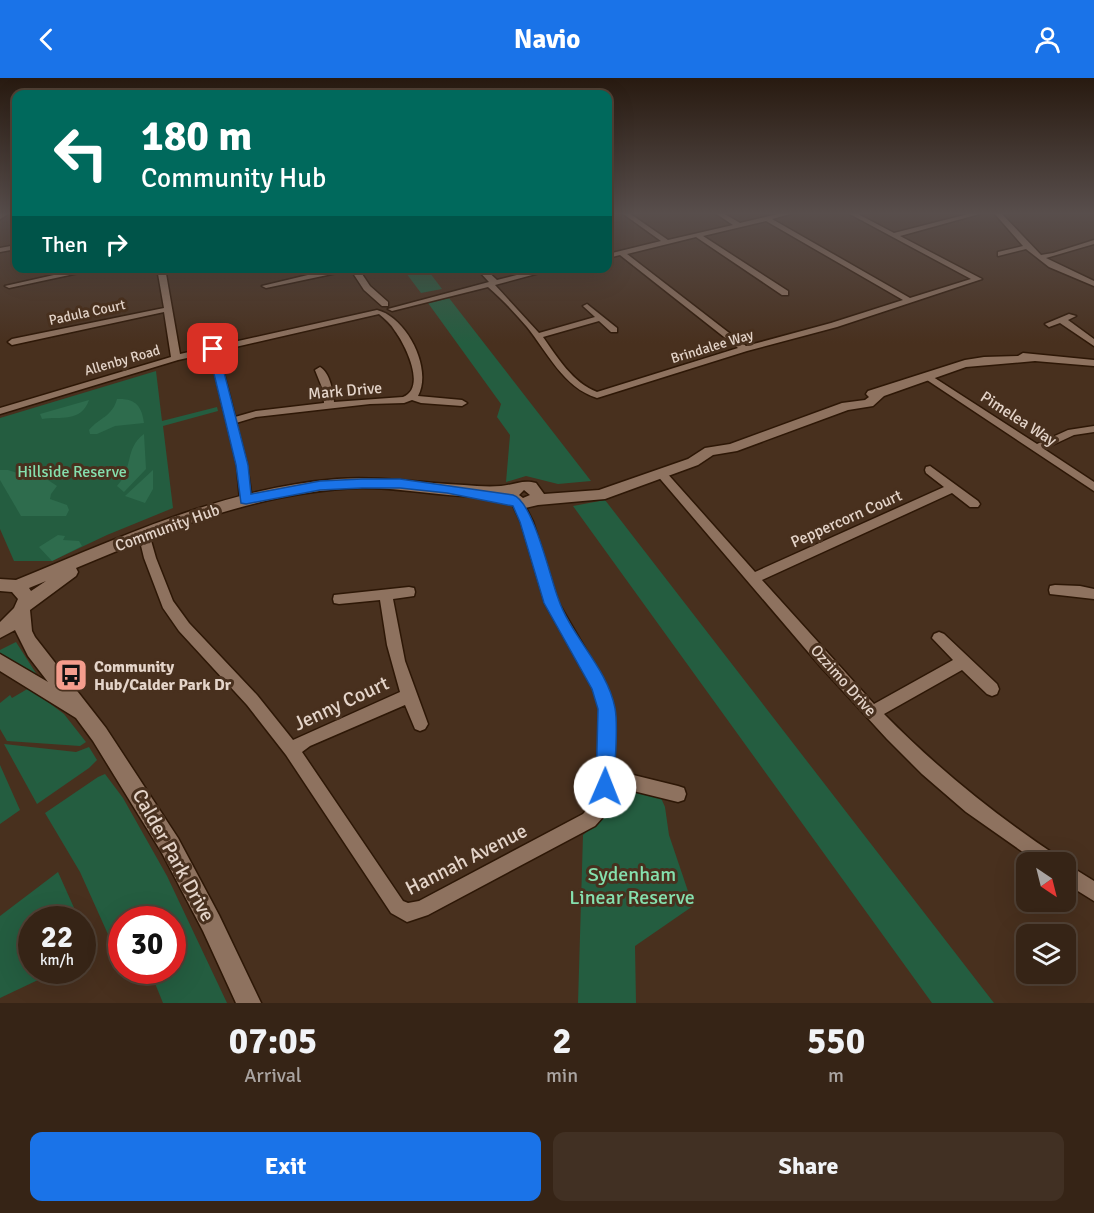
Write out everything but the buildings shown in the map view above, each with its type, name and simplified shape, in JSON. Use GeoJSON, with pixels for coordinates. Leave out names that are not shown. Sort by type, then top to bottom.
{"type":"FeatureCollection","features":[{"type":"Feature","properties":{"kind":"street"},"geometry":{"type":"LineString","coordinates":[[626,256],[744,349]]}},
{"type":"Feature","properties":{"kind":"street"},"geometry":{"type":"LineString","coordinates":[[729,256],[785,293]]}},
{"type":"Feature","properties":{"kind":"street"},"geometry":{"type":"LineString","coordinates":[[832,256],[910,301]]}},
{"type":"Feature","properties":{"kind":"street","name":"Brindalee Way"},"geometry":{"type":"LineString","coordinates":[[483,273],[584,391],[597,394],[744,349],[834,326],[978,279],[973,274],[937,256]]}},
{"type":"Feature","properties":{"kind":"street"},"geometry":{"type":"LineString","coordinates":[[1039,257],[1045,256]]}},
{"type":"Feature","properties":{"kind":"street"},"geometry":{"type":"LineString","coordinates":[[1039,257],[1094,284]]}},
{"type":"Feature","properties":{"kind":"street"},"geometry":{"type":"LineString","coordinates":[[9,286],[74,273]]}},
{"type":"Feature","properties":{"kind":"street"},"geometry":{"type":"LineString","coordinates":[[162,273],[176,358]]}},
{"type":"Feature","properties":{"kind":"street"},"geometry":{"type":"LineString","coordinates":[[266,286],[328,273]]}},
{"type":"Feature","properties":{"kind":"street"},"geometry":{"type":"LineString","coordinates":[[356,273],[383,308],[418,366],[416,393],[412,397]]}},
{"type":"Feature","properties":{"kind":"street","name":"Allenby Road"},"geometry":{"type":"LineString","coordinates":[[0,411],[176,358],[535,273]]}},
{"type":"Feature","properties":{"kind":"street"},"geometry":{"type":"LineString","coordinates":[[587,306],[614,330]]}},
{"type":"Feature","properties":{"kind":"street","name":"Padula Court"},"geometry":{"type":"LineString","coordinates":[[11,332],[13,346],[168,309]]}},
{"type":"Feature","properties":{"kind":"street"},"geometry":{"type":"LineString","coordinates":[[1049,324],[1072,316]]}},
{"type":"Feature","properties":{"kind":"street"},"geometry":{"type":"LineString","coordinates":[[537,336],[601,318]]}},
{"type":"Feature","properties":{"kind":"street"},"geometry":{"type":"LineString","coordinates":[[1061,320],[1094,343]]}},
{"type":"Feature","properties":{"kind":"street"},"geometry":{"type":"LineString","coordinates":[[213,349],[242,465],[246,500]]}},
{"type":"Feature","properties":{"kind":"street","name":"Community Hub"},"geometry":{"type":"LineString","coordinates":[[7,584],[100,552],[140,535],[246,500],[320,486],[362,483],[400,484],[524,497],[600,495],[693,462],[717,459],[732,448],[846,406],[869,403],[880,393],[953,367],[991,359],[1014,361],[1032,358],[1094,363]]}},
{"type":"Feature","properties":{"kind":"street"},"geometry":{"type":"LineString","coordinates":[[320,370],[328,390],[328,406]]}},
{"type":"Feature","properties":{"kind":"street","name":"Pimelea Way"},"geometry":{"type":"LineString","coordinates":[[927,376],[1094,487]]}},
{"type":"Feature","properties":{"kind":"street","name":"Mark Drive"},"geometry":{"type":"LineString","coordinates":[[231,421],[256,414],[404,400],[412,397],[421,400],[462,403]]}},
{"type":"Feature","properties":{"kind":"street"},"geometry":{"type":"LineString","coordinates":[[1037,448],[1072,432],[1094,429]]}},
{"type":"Feature","properties":{"kind":"street"},"geometry":{"type":"LineString","coordinates":[[930,470],[974,504]]}},
{"type":"Feature","properties":{"kind":"street","name":"Ozzimo Drive"},"geometry":{"type":"LineString","coordinates":[[661,474],[873,713],[928,769],[962,798],[1037,852]]}},
{"type":"Feature","properties":{"kind":"street","name":"Peppercorn Court"},"geometry":{"type":"LineString","coordinates":[[754,578],[952,488]]}},
{"type":"Feature","properties":{"kind":"street","name":"Hannah Avenue"},"geometry":{"type":"LineString","coordinates":[[140,535],[168,604],[184,627],[252,700],[291,750],[346,828],[398,908],[407,913],[422,909],[589,820],[597,811],[605,787],[606,709],[599,686],[552,603],[527,522],[524,497]]}},
{"type":"Feature","properties":{"kind":"street","name":"Community Hub"},"geometry":{"type":"LineString","coordinates":[[0,631],[15,620],[23,608],[47,587],[100,552]]}},
{"type":"Feature","properties":{"kind":"street","name":"Calder Park Drive"},"geometry":{"type":"LineString","coordinates":[[7,584],[25,593],[24,632],[117,758],[172,846],[215,929],[249,1003]]}},
{"type":"Feature","properties":{"kind":"street"},"geometry":{"type":"LineString","coordinates":[[1054,590],[1094,594]]}},
{"type":"Feature","properties":{"kind":"street"},"geometry":{"type":"LineString","coordinates":[[339,598],[409,592]]}},
{"type":"Feature","properties":{"kind":"street","name":"Jenny Court"},"geometry":{"type":"LineString","coordinates":[[386,595],[390,628],[408,696],[420,724]]}},
{"type":"Feature","properties":{"kind":"street"},"geometry":{"type":"LineString","coordinates":[[939,638],[992,689]]}},
{"type":"Feature","properties":{"kind":"street","name":"Calder Park Drive"},"geometry":{"type":"LineString","coordinates":[[0,662],[86,715]]}},
{"type":"Feature","properties":{"kind":"street"},"geometry":{"type":"LineString","coordinates":[[873,713],[963,662]]}},
{"type":"Feature","properties":{"kind":"street","name":"Jenny Court"},"geometry":{"type":"LineString","coordinates":[[291,750],[305,741],[408,696]]}},
{"type":"Feature","properties":{"kind":"street"},"geometry":{"type":"LineString","coordinates":[[605,776],[678,794]]}},
{"type":"Feature","properties":{"kind":"street"},"geometry":{"type":"LineString","coordinates":[[1076,879],[1093,891]]}},
{"type":"Feature","properties":{"kind":"green space"},"geometry":{"type":"Polygon","coordinates":[[[406,273],[430,273],[442,289],[421,293],[406,273]]]}},
{"type":"Feature","properties":{"kind":"green space"},"geometry":{"type":"Polygon","coordinates":[[[449,298],[591,481],[558,484],[526,476],[506,482],[510,435],[497,417],[501,404],[428,303],[449,298]]]}},
{"type":"Feature","properties":{"kind":"green space","name":"Hillside Reserve"},"geometry":{"type":"Polygon","coordinates":[[[156,371],[162,421],[217,407],[218,411],[163,426],[173,508],[52,561],[14,561],[0,529],[0,418],[156,371]]]}},
{"type":"Feature","properties":{"kind":"green space"},"geometry":{"type":"Polygon","coordinates":[[[117,399],[129,400],[136,404],[144,423],[115,426],[97,434],[90,434],[89,430],[112,410],[117,399]]]}},
{"type":"Feature","properties":{"kind":"green space"},"geometry":{"type":"Polygon","coordinates":[[[89,400],[81,412],[69,417],[42,419],[40,414],[89,400]]]}},
{"type":"Feature","properties":{"kind":"green space"},"geometry":{"type":"Polygon","coordinates":[[[144,434],[146,469],[124,492],[117,486],[126,472],[134,446],[144,434]]]}},
{"type":"Feature","properties":{"kind":"green space"},"geometry":{"type":"Polygon","coordinates":[[[0,470],[45,478],[57,486],[50,499],[67,505],[69,510],[66,516],[21,516],[0,480],[0,470]]]}},
{"type":"Feature","properties":{"kind":"green space"},"geometry":{"type":"Polygon","coordinates":[[[153,470],[153,489],[145,503],[125,496],[153,470]]]}},
{"type":"Feature","properties":{"kind":"green space"},"geometry":{"type":"Polygon","coordinates":[[[605,500],[994,1003],[932,1003],[573,506],[605,500]]]}},
{"type":"Feature","properties":{"kind":"green space"},"geometry":{"type":"Polygon","coordinates":[[[58,535],[65,536],[63,540],[79,541],[82,546],[52,561],[39,547],[58,535]]]}},
{"type":"Feature","properties":{"kind":"green space"},"geometry":{"type":"Polygon","coordinates":[[[16,642],[41,681],[18,668],[0,653],[0,650],[16,642]]]}},
{"type":"Feature","properties":{"kind":"green space"},"geometry":{"type":"Polygon","coordinates":[[[29,688],[64,714],[86,742],[80,746],[7,741],[0,729],[0,703],[10,695],[12,698],[29,688]]]}},
{"type":"Feature","properties":{"kind":"green space"},"geometry":{"type":"Polygon","coordinates":[[[4,744],[76,752],[89,747],[97,760],[37,804],[4,744]]]}},
{"type":"Feature","properties":{"kind":"green space"},"geometry":{"type":"Polygon","coordinates":[[[0,765],[20,810],[0,824],[0,765]]]}},
{"type":"Feature","properties":{"kind":"green space"},"geometry":{"type":"Polygon","coordinates":[[[105,774],[123,798],[181,906],[108,906],[108,934],[80,872],[45,813],[105,774]]]}},
{"type":"Feature","properties":{"kind":"green space","name":"Sydenham Linear Reserve"},"geometry":{"type":"Polygon","coordinates":[[[617,788],[661,798],[665,807],[669,835],[693,906],[635,946],[636,1003],[578,1003],[583,835],[606,816],[617,788]]]}},
{"type":"Feature","properties":{"kind":"green space"},"geometry":{"type":"Polygon","coordinates":[[[58,872],[73,906],[18,906],[18,984],[30,984],[0,998],[0,916],[58,872]]]}},
{"type":"Feature","properties":{"kind":"green space"},"geometry":{"type":"Polygon","coordinates":[[[186,916],[227,1003],[163,1003],[155,984],[186,984],[186,916]]]}},
{"type":"Feature","properties":{"kind":"place","name":"Community Hub/Calder Park Dr"},"geometry":{"type":"Point","coordinates":[71,675]}},
{"type":"Feature","properties":{"kind":"route"},"geometry":{"type":"LineString","coordinates":[[213,349],[242,465],[246,500],[279,492],[362,483],[447,489],[513,500],[518,503],[527,522],[552,603],[599,686],[606,709],[605,787]]}}]}
